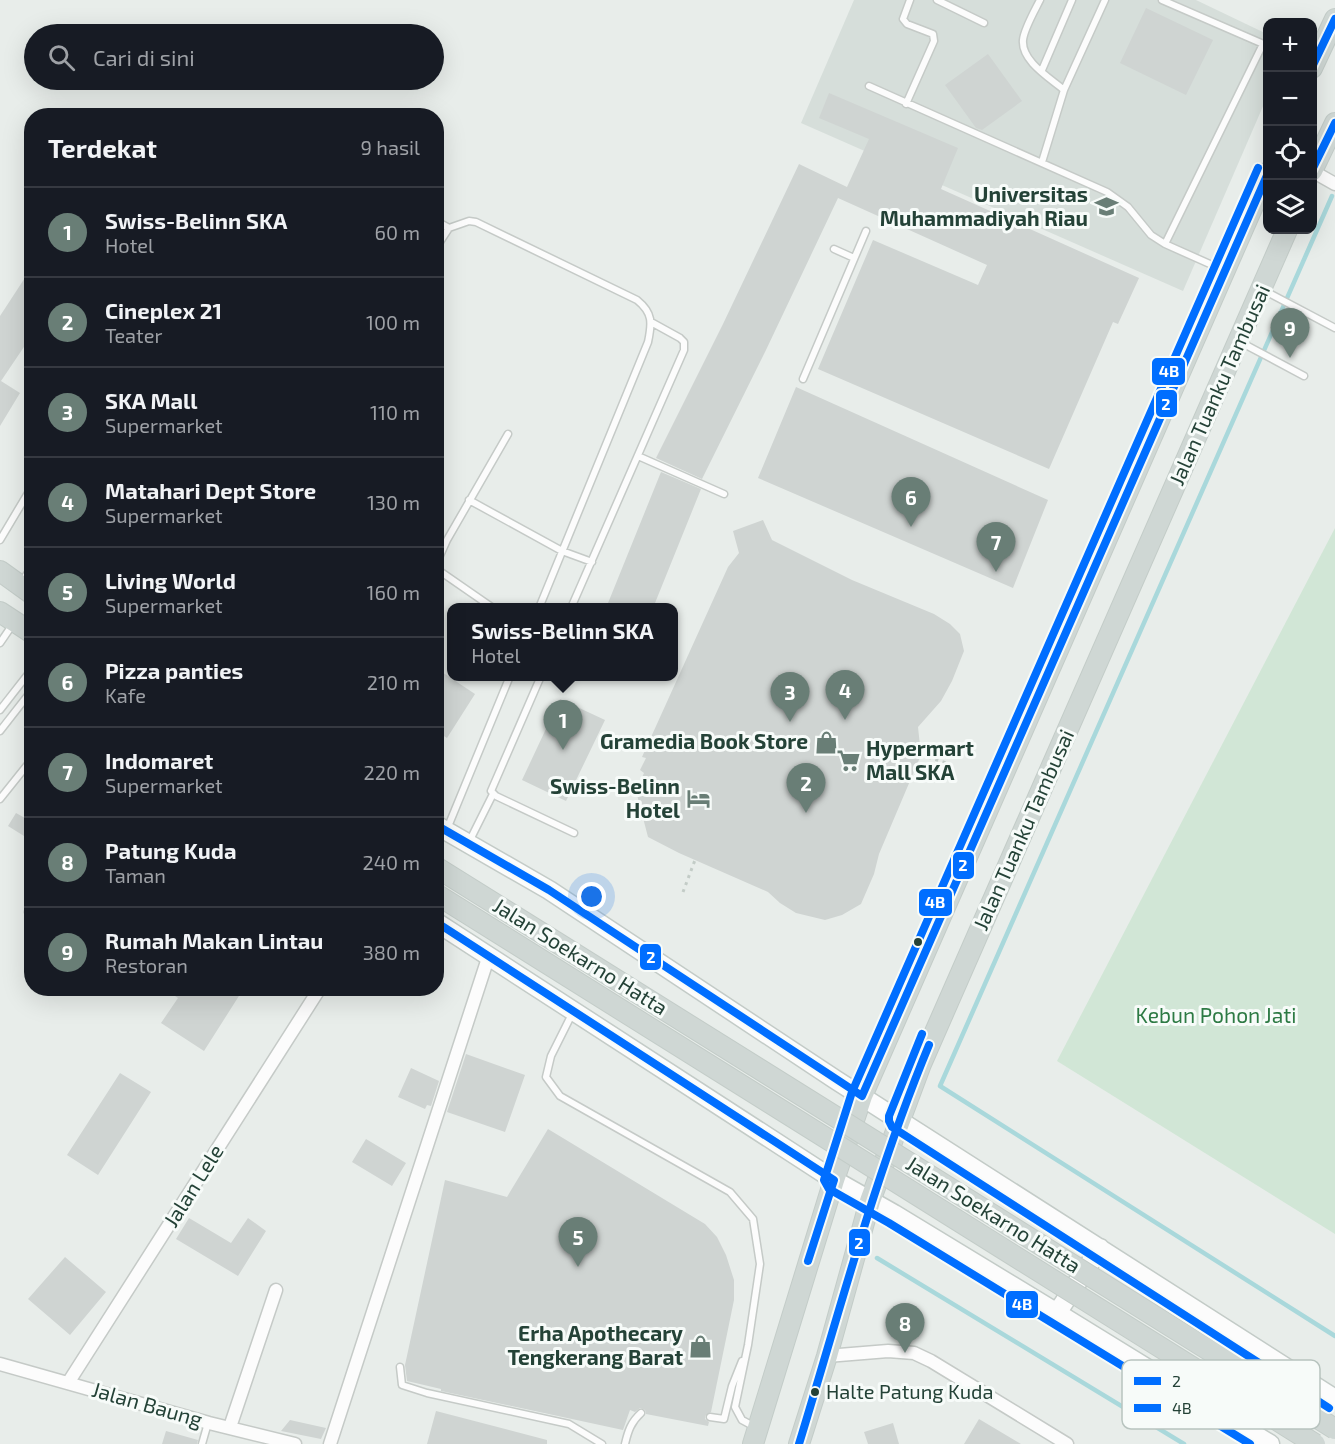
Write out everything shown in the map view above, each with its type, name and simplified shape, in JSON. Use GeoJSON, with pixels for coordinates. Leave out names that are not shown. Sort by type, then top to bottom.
{"type":"FeatureCollection","features":[{"type":"Feature","properties":{"kind":"main road"},"geometry":{"type":"LineString","coordinates":[[1317,57],[1335,19]]}},
{"type":"Feature","properties":{"kind":"main road"},"geometry":{"type":"LineString","coordinates":[[1317,163],[1333,136]]}},
{"type":"Feature","properties":{"kind":"main road","name":"Jalan Tuanku Tambusai"},"geometry":{"type":"LineString","coordinates":[[755,1436],[862,1096],[1264,180]]}},
{"type":"Feature","properties":{"kind":"main road","name":"Jalan Tuanku Tambusai"},"geometry":{"type":"LineString","coordinates":[[799,1444],[870,1201],[921,1064],[1285,234]]}},
{"type":"Feature","properties":{"kind":"main road"},"geometry":{"type":"LineString","coordinates":[[0,571],[24,589]]}},
{"type":"Feature","properties":{"kind":"main road"},"geometry":{"type":"LineString","coordinates":[[7,617],[24,628]]}},
{"type":"Feature","properties":{"kind":"main road","name":"Jalan Soekarno Hatta"},"geometry":{"type":"LineString","coordinates":[[444,872],[1225,1360]]}},
{"type":"Feature","properties":{"kind":"main road","name":"Jalan Soekarno Hatta"},"geometry":{"type":"LineString","coordinates":[[444,899],[1181,1360]]}},
{"type":"Feature","properties":{"kind":"main road"},"geometry":{"type":"LineString","coordinates":[[862,1096],[870,1201]]}},
{"type":"Feature","properties":{"kind":"main road"},"geometry":{"type":"LineString","coordinates":[[834,1180],[899,1119]]}},
{"type":"Feature","properties":{"kind":"main road","name":"Jalan Soekarno Hatta"},"geometry":{"type":"LineString","coordinates":[[1320,1420],[1335,1429]]}},
{"type":"Feature","properties":{"kind":"main road","name":"Jalan Soekarno Hatta"},"geometry":{"type":"LineString","coordinates":[[1291,1429],[1315,1444]]}},
{"type":"Feature","properties":{"kind":"street"},"geometry":{"type":"LineString","coordinates":[[1317,174],[1335,184]]}},
{"type":"Feature","properties":{"kind":"street","name":"Jalan Soekarno Hatta"},"geometry":{"type":"LineString","coordinates":[[444,828],[549,890],[862,1096],[1274,1360]]}},
{"type":"Feature","properties":{"kind":"street"},"geometry":{"type":"LineString","coordinates":[[444,927],[834,1180],[1133,1360]]}},
{"type":"Feature","properties":{"kind":"street"},"geometry":{"type":"LineString","coordinates":[[330,1444],[489,955]]}},
{"type":"Feature","properties":{"kind":"street","name":"Jalan Lele"},"geometry":{"type":"LineString","coordinates":[[68,1383],[315,996]]}},
{"type":"Feature","properties":{"kind":"street"},"geometry":{"type":"LineString","coordinates":[[1057,1313],[1100,1248]]}},
{"type":"Feature","properties":{"kind":"street"},"geometry":{"type":"LineString","coordinates":[[230,1427],[276,1290]]}},
{"type":"Feature","properties":{"kind":"street"},"geometry":{"type":"LineString","coordinates":[[826,1356],[888,1351],[914,1353],[931,1361],[1067,1444]]}},
{"type":"Feature","properties":{"kind":"street","name":"Jalan Baung"},"geometry":{"type":"LineString","coordinates":[[0,1364],[208,1423],[295,1444]]}},
{"type":"Feature","properties":{"kind":"street","name":"Jalan Soekarno Hatta"},"geometry":{"type":"LineString","coordinates":[[1320,1389],[1335,1399]]}},
{"type":"Feature","properties":{"kind":"street"},"geometry":{"type":"LineString","coordinates":[[1246,1429],[1270,1444]]}},
{"type":"Feature","properties":{"kind":"lane"},"geometry":{"type":"LineString","coordinates":[[906,104],[934,41],[933,34],[907,24],[903,19],[910,0]]}},
{"type":"Feature","properties":{"kind":"lane"},"geometry":{"type":"LineString","coordinates":[[937,0],[984,22]]}},
{"type":"Feature","properties":{"kind":"lane"},"geometry":{"type":"LineString","coordinates":[[1040,0],[1023,39],[1028,57],[1064,90]]}},
{"type":"Feature","properties":{"kind":"lane"},"geometry":{"type":"LineString","coordinates":[[1042,70],[1072,0]]}},
{"type":"Feature","properties":{"kind":"lane"},"geometry":{"type":"LineString","coordinates":[[1042,162],[1064,90],[1105,0]]}},
{"type":"Feature","properties":{"kind":"lane"},"geometry":{"type":"LineString","coordinates":[[1162,0],[1263,44]]}},
{"type":"Feature","properties":{"kind":"lane"},"geometry":{"type":"LineString","coordinates":[[1165,244],[1263,49]]}},
{"type":"Feature","properties":{"kind":"lane"},"geometry":{"type":"LineString","coordinates":[[868,86],[1107,192],[1128,207],[1151,235],[1165,244],[1225,270]]}},
{"type":"Feature","properties":{"kind":"lane"},"geometry":{"type":"LineString","coordinates":[[444,236],[449,228],[469,221],[476,222],[637,300],[650,314],[648,342],[541,603]]}},
{"type":"Feature","properties":{"kind":"lane"},"geometry":{"type":"LineString","coordinates":[[444,225],[449,228]]}},
{"type":"Feature","properties":{"kind":"lane"},"geometry":{"type":"LineString","coordinates":[[803,378],[866,231]]}},
{"type":"Feature","properties":{"kind":"lane"},"geometry":{"type":"LineString","coordinates":[[834,249],[854,258]]}},
{"type":"Feature","properties":{"kind":"lane"},"geometry":{"type":"LineString","coordinates":[[1262,289],[1335,328]]}},
{"type":"Feature","properties":{"kind":"lane"},"geometry":{"type":"LineString","coordinates":[[574,603],[685,346],[680,338],[651,322]]}},
{"type":"Feature","properties":{"kind":"lane"},"geometry":{"type":"LineString","coordinates":[[1239,341],[1304,376]]}},
{"type":"Feature","properties":{"kind":"lane"},"geometry":{"type":"LineString","coordinates":[[444,547],[508,434]]}},
{"type":"Feature","properties":{"kind":"lane"},"geometry":{"type":"LineString","coordinates":[[638,456],[724,494]]}},
{"type":"Feature","properties":{"kind":"lane"},"geometry":{"type":"LineString","coordinates":[[0,540],[24,500]]}},
{"type":"Feature","properties":{"kind":"lane"},"geometry":{"type":"LineString","coordinates":[[469,500],[562,551],[592,562]]}},
{"type":"Feature","properties":{"kind":"lane"},"geometry":{"type":"LineString","coordinates":[[444,574],[486,603]]}},
{"type":"Feature","properties":{"kind":"lane"},"geometry":{"type":"LineString","coordinates":[[0,643],[7,617]]}},
{"type":"Feature","properties":{"kind":"lane"},"geometry":{"type":"LineString","coordinates":[[0,710],[24,679]]}},
{"type":"Feature","properties":{"kind":"lane"},"geometry":{"type":"LineString","coordinates":[[444,823],[508,681]]}},
{"type":"Feature","properties":{"kind":"lane"},"geometry":{"type":"LineString","coordinates":[[469,842],[493,794],[492,788],[539,681]]}},
{"type":"Feature","properties":{"kind":"lane"},"geometry":{"type":"LineString","coordinates":[[0,731],[24,700]]}},
{"type":"Feature","properties":{"kind":"lane"},"geometry":{"type":"LineString","coordinates":[[0,799],[24,769]]}},
{"type":"Feature","properties":{"kind":"lane"},"geometry":{"type":"LineString","coordinates":[[493,794],[574,833]]}},
{"type":"Feature","properties":{"kind":"lane"},"geometry":{"type":"LineString","coordinates":[[574,1010],[551,1056],[546,1077],[560,1096],[730,1192],[753,1219],[760,1264],[748,1345],[735,1407],[755,1436]]}},
{"type":"Feature","properties":{"kind":"lane"},"geometry":{"type":"LineString","coordinates":[[710,1417],[724,1419],[732,1386],[748,1345]]}},
{"type":"Feature","properties":{"kind":"lane"},"geometry":{"type":"LineString","coordinates":[[400,1367],[402,1384],[427,1393],[569,1424],[602,1444]]}},
{"type":"Feature","properties":{"kind":"lane"},"geometry":{"type":"LineString","coordinates":[[625,1444],[629,1428],[641,1413]]}},
{"type":"Feature","properties":{"kind":"lane"},"geometry":{"type":"LineString","coordinates":[[202,1444],[208,1423]]}},
{"type":"Feature","properties":{"kind":"path"},"geometry":{"type":"LineString","coordinates":[[921,755],[950,764]]}},
{"type":"Feature","properties":{"kind":"path"},"geometry":{"type":"LineString","coordinates":[[683,892],[695,860]]}},
{"type":"Feature","properties":{"kind":"shaded area","name":"Universitas Muhammadiyah Riau"},"geometry":{"type":"Polygon","coordinates":[[[854,0],[1196,0],[1263,32],[1263,106],[1183,291],[801,123],[854,0]]]}},
{"type":"Feature","properties":{"kind":"green space","name":"Kebun Pohon Jati"},"geometry":{"type":"Polygon","coordinates":[[[1335,528],[1335,1234],[1057,1061],[1335,528]]]}},
{"type":"Feature","properties":{"kind":"building"},"geometry":{"type":"Polygon","coordinates":[[[1146,8],[1213,40],[1186,95],[1120,63],[1146,8]]]}},
{"type":"Feature","properties":{"kind":"building"},"geometry":{"type":"Polygon","coordinates":[[[988,54],[1022,101],[982,130],[976,128],[945,85],[988,54]]]}},
{"type":"Feature","properties":{"kind":"building"},"geometry":{"type":"Polygon","coordinates":[[[829,93],[958,148],[941,189],[1139,278],[1118,324],[1113,322],[1049,469],[818,369],[873,240],[978,285],[987,265],[838,198],[702,479],[656,458],[799,164],[847,187],[869,139],[819,118],[829,93]]]}},
{"type":"Feature","properties":{"kind":"building"},"geometry":{"type":"Polygon","coordinates":[[[24,279],[24,347],[1,381],[20,393],[0,426],[0,316],[24,279]]]}},
{"type":"Feature","properties":{"kind":"building"},"geometry":{"type":"Polygon","coordinates":[[[796,387],[1048,500],[1013,588],[758,478],[796,387]]]}},
{"type":"Feature","properties":{"kind":"building"},"geometry":{"type":"Polygon","coordinates":[[[661,472],[701,489],[655,603],[608,603],[661,472]]]}},
{"type":"Feature","properties":{"kind":"building"},"geometry":{"type":"Polygon","coordinates":[[[763,520],[772,540],[852,580],[934,614],[950,624],[960,634],[964,651],[941,701],[918,727],[921,755],[879,854],[874,874],[861,904],[842,915],[825,920],[796,913],[768,892],[648,837],[636,791],[644,773],[640,770],[646,758],[642,757],[728,567],[739,553],[733,531],[763,520]]]}},
{"type":"Feature","properties":{"kind":"building"},"geometry":{"type":"Polygon","coordinates":[[[444,673],[447,675],[447,681],[456,681],[475,694],[447,738],[444,736],[444,673]]]}},
{"type":"Feature","properties":{"kind":"building"},"geometry":{"type":"Polygon","coordinates":[[[560,699],[605,720],[566,801],[522,780],[560,699]]]}},
{"type":"Feature","properties":{"kind":"building"},"geometry":{"type":"Polygon","coordinates":[[[16,813],[24,818],[24,836],[8,826],[16,813]]]}},
{"type":"Feature","properties":{"kind":"building"},"geometry":{"type":"Polygon","coordinates":[[[175,996],[239,996],[204,1051],[161,1023],[178,998],[175,996]]]}},
{"type":"Feature","properties":{"kind":"building"},"geometry":{"type":"Polygon","coordinates":[[[466,1054],[525,1075],[505,1132],[447,1112],[466,1054]]]}},
{"type":"Feature","properties":{"kind":"building"},"geometry":{"type":"Polygon","coordinates":[[[411,1068],[439,1081],[431,1106],[427,1105],[425,1109],[398,1097],[411,1068]]]}},
{"type":"Feature","properties":{"kind":"building"},"geometry":{"type":"Polygon","coordinates":[[[120,1073],[151,1092],[98,1175],[67,1155],[120,1073]]]}},
{"type":"Feature","properties":{"kind":"building"},"geometry":{"type":"Polygon","coordinates":[[[548,1129],[705,1224],[717,1237],[734,1280],[734,1300],[711,1412],[705,1416],[709,1422],[708,1426],[646,1414],[645,1410],[640,1408],[635,1412],[630,1410],[623,1430],[441,1391],[441,1389],[407,1381],[405,1365],[445,1180],[507,1197],[548,1129]]]}},
{"type":"Feature","properties":{"kind":"building"},"geometry":{"type":"Polygon","coordinates":[[[366,1139],[406,1163],[392,1186],[352,1162],[366,1139]]]}},
{"type":"Feature","properties":{"kind":"building"},"geometry":{"type":"Polygon","coordinates":[[[189,1218],[231,1243],[248,1218],[266,1231],[238,1276],[176,1239],[189,1218]]]}},
{"type":"Feature","properties":{"kind":"building"},"geometry":{"type":"Polygon","coordinates":[[[65,1257],[106,1292],[70,1335],[28,1299],[65,1257]]]}},
{"type":"Feature","properties":{"kind":"building"},"geometry":{"type":"Polygon","coordinates":[[[436,1411],[547,1440],[547,1444],[427,1444],[436,1411]]]}},
{"type":"Feature","properties":{"kind":"building"},"geometry":{"type":"Polygon","coordinates":[[[979,1419],[1021,1444],[964,1444],[979,1419]]]}},
{"type":"Feature","properties":{"kind":"building"},"geometry":{"type":"Polygon","coordinates":[[[290,1420],[326,1428],[321,1439],[281,1431],[290,1420]]]}},
{"type":"Feature","properties":{"kind":"building"},"geometry":{"type":"Polygon","coordinates":[[[893,1423],[899,1444],[868,1444],[864,1432],[893,1423]]]}},
{"type":"Feature","properties":{"kind":"building"},"geometry":{"type":"Polygon","coordinates":[[[166,1431],[198,1440],[197,1444],[162,1444],[166,1431]]]}},
{"type":"Feature","properties":{"kind":"waterway"},"geometry":{"type":"LineString","coordinates":[[1332,196],[940,1086],[1335,1336]]}},
{"type":"Feature","properties":{"kind":"waterway"},"geometry":{"type":"LineString","coordinates":[[877,1258],[1122,1406]]}},
{"type":"Feature","properties":{"kind":"waterway"},"geometry":{"type":"LineString","coordinates":[[1159,1429],[1184,1444]]}},
{"type":"Feature","properties":{"kind":"transit line","name":"2"},"geometry":{"type":"LineString","coordinates":[[1317,57],[1335,19]]}},
{"type":"Feature","properties":{"kind":"transit line","name":"2"},"geometry":{"type":"LineString","coordinates":[[1317,160],[1335,123]]}},
{"type":"Feature","properties":{"kind":"transit line","name":"4B"},"geometry":{"type":"LineString","coordinates":[[1122,1366],[889,1223],[829,1189],[824,1180],[852,1092],[1258,168]]}},
{"type":"Feature","properties":{"kind":"transit line","name":"2"},"geometry":{"type":"LineString","coordinates":[[444,830],[549,890],[862,1096],[1265,180]]}},
{"type":"Feature","properties":{"kind":"transit line","name":"2"},"geometry":{"type":"LineString","coordinates":[[444,927],[834,1180],[808,1261]]}},
{"type":"Feature","properties":{"kind":"transit line","name":"4B"},"geometry":{"type":"LineString","coordinates":[[922,1034],[889,1116],[892,1127],[1254,1360]]}},
{"type":"Feature","properties":{"kind":"transit line","name":"2"},"geometry":{"type":"LineString","coordinates":[[799,1444],[875,1193],[929,1045]]}},
{"type":"Feature","properties":{"kind":"transit line","name":"4B"},"geometry":{"type":"LineString","coordinates":[[1320,1402],[1329,1408]]}},
{"type":"Feature","properties":{"kind":"transit line","name":"4B"},"geometry":{"type":"LineString","coordinates":[[1225,1429],[1250,1444]]}},
{"type":"Feature","properties":{"kind":"place","name":"Universitas Muhammadiyah Riau"},"geometry":{"type":"Point","coordinates":[1106,207]}},
{"type":"Feature","properties":{"kind":"place","name":"Rumah Makan Lintau"},"geometry":{"type":"Point","coordinates":[1290,358]}},
{"type":"Feature","properties":{"kind":"place","name":"Pizza panties"},"geometry":{"type":"Point","coordinates":[911,527]}},
{"type":"Feature","properties":{"kind":"place","name":"Indomaret"},"geometry":{"type":"Point","coordinates":[996,572]}},
{"type":"Feature","properties":{"kind":"place","name":"Matahari Dept Store"},"geometry":{"type":"Point","coordinates":[845,720]}},
{"type":"Feature","properties":{"kind":"place","name":"SKA Mall"},"geometry":{"type":"Point","coordinates":[790,722]}},
{"type":"Feature","properties":{"kind":"place","name":"Gramedia Book Store"},"geometry":{"type":"Point","coordinates":[826,742]}},
{"type":"Feature","properties":{"kind":"place","name":"Swiss-Belinn SKA"},"geometry":{"type":"Point","coordinates":[563,750]}},
{"type":"Feature","properties":{"kind":"place","name":"Hypermart Mall SKA"},"geometry":{"type":"Point","coordinates":[848,761]}},
{"type":"Feature","properties":{"kind":"place","name":"Swiss-Belinn Hotel"},"geometry":{"type":"Point","coordinates":[698,799]}},
{"type":"Feature","properties":{"kind":"place","name":"Cineplex 21"},"geometry":{"type":"Point","coordinates":[806,813]}},
{"type":"Feature","properties":{"kind":"place","name":"Living World"},"geometry":{"type":"Point","coordinates":[578,1267]}},
{"type":"Feature","properties":{"kind":"place","name":"Erha Apothecary Tengkerang Barat"},"geometry":{"type":"Point","coordinates":[701,1346]}},
{"type":"Feature","properties":{"kind":"place","name":"Patung Kuda"},"geometry":{"type":"Point","coordinates":[905,1353]}},
{"type":"Feature","properties":{"kind":"place","name":"Halte Patung Kuda"},"geometry":{"type":"Point","coordinates":[815,1392]}}]}
